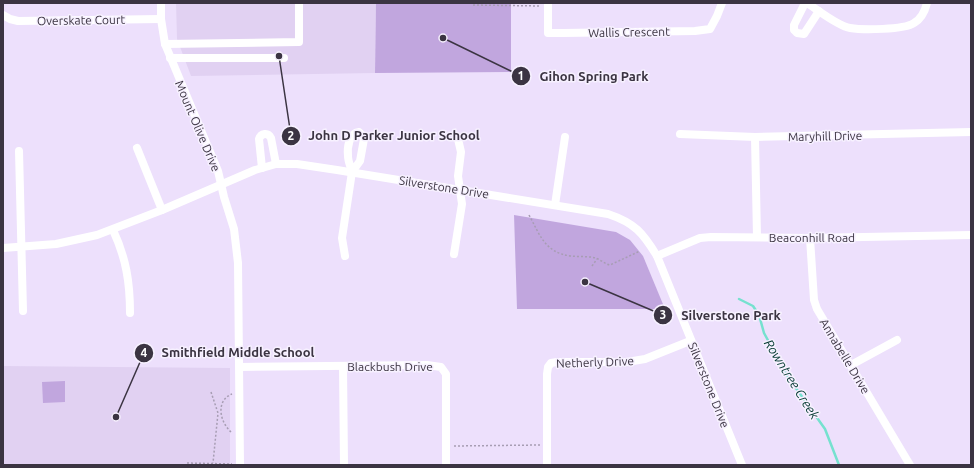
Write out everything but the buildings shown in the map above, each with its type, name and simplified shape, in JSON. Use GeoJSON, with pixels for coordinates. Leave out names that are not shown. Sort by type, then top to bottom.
{"type":"FeatureCollection","features":[{"type":"Feature","properties":{"kind":"street","name":"Mount Olive Drive"},"geometry":{"type":"LineString","coordinates":[[161,3],[161,19],[165,44],[218,171],[237,244],[240,367],[236,464]]}},
{"type":"Feature","properties":{"kind":"street"},"geometry":{"type":"LineString","coordinates":[[165,44],[299,42],[299,3]]}},
{"type":"Feature","properties":{"kind":"street","name":"Wallis Crescent"},"geometry":{"type":"LineString","coordinates":[[548,4],[548,33],[680,32],[710,29],[722,3]]}},
{"type":"Feature","properties":{"kind":"street"},"geometry":{"type":"LineString","coordinates":[[819,11],[804,34],[797,33],[794,30],[794,25],[806,3],[849,28],[896,28],[913,24],[920,18],[927,3]]}},
{"type":"Feature","properties":{"kind":"street","name":"Overskate Court"},"geometry":{"type":"LineString","coordinates":[[3,15],[18,21],[161,19]]}},
{"type":"Feature","properties":{"kind":"street"},"geometry":{"type":"LineString","coordinates":[[170,58],[284,58]]}},
{"type":"Feature","properties":{"kind":"street","name":"Maryhill Drive"},"geometry":{"type":"LineString","coordinates":[[680,134],[755,137],[971,132]]}},
{"type":"Feature","properties":{"kind":"street"},"geometry":{"type":"LineString","coordinates":[[262,168],[259,139],[261,135],[269,135],[271,138],[276,164]]}},
{"type":"Feature","properties":{"kind":"street"},"geometry":{"type":"LineString","coordinates":[[755,137],[758,237]]}},
{"type":"Feature","properties":{"kind":"street"},"geometry":{"type":"LineString","coordinates":[[555,205],[565,138]]}},
{"type":"Feature","properties":{"kind":"street"},"geometry":{"type":"LineString","coordinates":[[454,254],[462,207],[458,176],[461,152],[458,139]]}},
{"type":"Feature","properties":{"kind":"street"},"geometry":{"type":"LineString","coordinates":[[137,148],[162,210]]}},
{"type":"Feature","properties":{"kind":"street"},"geometry":{"type":"LineString","coordinates":[[19,152],[23,311]]}},
{"type":"Feature","properties":{"kind":"street","name":"Silverstone Drive"},"geometry":{"type":"LineString","coordinates":[[3,248],[56,244],[113,230],[262,168],[276,164],[296,164],[352,172],[608,214],[623,219],[643,235],[657,256],[690,341],[742,465]]}},
{"type":"Feature","properties":{"kind":"street"},"geometry":{"type":"LineString","coordinates":[[345,256],[342,238],[352,172]]}},
{"type":"Feature","properties":{"kind":"street"},"geometry":{"type":"LineString","coordinates":[[113,230],[124,256],[130,296],[130,313]]}},
{"type":"Feature","properties":{"kind":"street","name":"Beaconhill Road"},"geometry":{"type":"LineString","coordinates":[[657,256],[700,238],[711,237],[810,238],[971,235]]}},
{"type":"Feature","properties":{"kind":"street","name":"Annabelle Drive"},"geometry":{"type":"LineString","coordinates":[[810,238],[814,300],[821,318],[851,365],[910,465]]}},
{"type":"Feature","properties":{"kind":"street"},"geometry":{"type":"LineString","coordinates":[[851,365],[897,340]]}},
{"type":"Feature","properties":{"kind":"street","name":"Netherly Drive"},"geometry":{"type":"LineString","coordinates":[[547,465],[547,374],[548,367],[551,363],[626,362],[645,359],[690,341]]}},
{"type":"Feature","properties":{"kind":"street","name":"Blackbush Drive"},"geometry":{"type":"LineString","coordinates":[[240,367],[426,365],[441,367],[446,374],[446,465]]}},
{"type":"Feature","properties":{"kind":"street"},"geometry":{"type":"LineString","coordinates":[[344,366],[344,465]]}},
{"type":"Feature","properties":{"kind":"path"},"geometry":{"type":"LineString","coordinates":[[473,5],[548,4]]}},
{"type":"Feature","properties":{"kind":"path"},"geometry":{"type":"LineString","coordinates":[[529,215],[543,242],[552,250],[569,256],[597,258],[610,265],[640,251]]}},
{"type":"Feature","properties":{"kind":"path"},"geometry":{"type":"LineString","coordinates":[[592,266],[597,258]]}},
{"type":"Feature","properties":{"kind":"path"},"geometry":{"type":"LineString","coordinates":[[211,392],[218,413],[213,463]]}},
{"type":"Feature","properties":{"kind":"path"},"geometry":{"type":"LineString","coordinates":[[232,394],[227,396],[222,404],[221,412],[222,421],[232,432]]}},
{"type":"Feature","properties":{"kind":"path"},"geometry":{"type":"LineString","coordinates":[[446,446],[547,444]]}},
{"type":"Feature","properties":{"kind":"path"},"geometry":{"type":"LineString","coordinates":[[187,463],[236,464]]}},
{"type":"Feature","properties":{"kind":"shaded area"},"geometry":{"type":"Polygon","coordinates":[[[176,3],[376,3],[375,73],[191,76],[177,39],[176,3]]]}},
{"type":"Feature","properties":{"kind":"shaded area"},"geometry":{"type":"Polygon","coordinates":[[[376,3],[511,3],[511,72],[375,73],[376,3]]]}},
{"type":"Feature","properties":{"kind":"shaded area"},"geometry":{"type":"Polygon","coordinates":[[[514,215],[616,232],[630,240],[643,256],[665,309],[517,309],[514,215]]]}},
{"type":"Feature","properties":{"kind":"shaded area"},"geometry":{"type":"Polygon","coordinates":[[[3,366],[230,368],[230,465],[3,465],[3,366]]]}},
{"type":"Feature","properties":{"kind":"shaded area"},"geometry":{"type":"Polygon","coordinates":[[[65,381],[65,402],[43,403],[42,382],[65,381]]]}},
{"type":"Feature","properties":{"kind":"waterway","name":"Rowntree Creek"},"geometry":{"type":"LineString","coordinates":[[739,299],[753,306],[759,315],[764,333],[788,377],[825,429],[839,465]]}},
{"type":"Feature","properties":{"kind":"place","name":"Gihon Spring Park"},"geometry":{"type":"Point","coordinates":[443,38]}},
{"type":"Feature","properties":{"kind":"place","name":"John D Parker Junior School"},"geometry":{"type":"Point","coordinates":[279,56]}},
{"type":"Feature","properties":{"kind":"place","name":"Silverstone Park"},"geometry":{"type":"Point","coordinates":[585,282]}},
{"type":"Feature","properties":{"kind":"place","name":"Smithfield Middle School"},"geometry":{"type":"Point","coordinates":[116,417]}}]}
